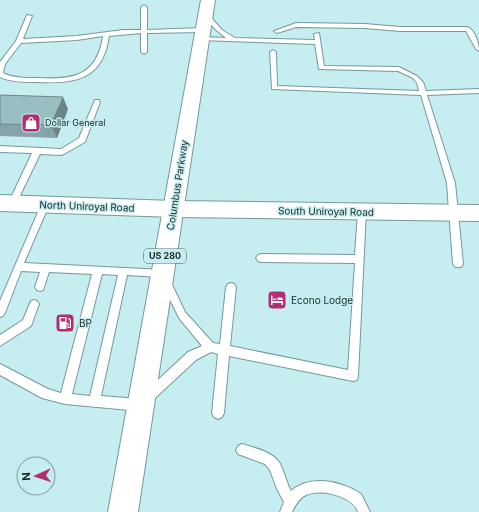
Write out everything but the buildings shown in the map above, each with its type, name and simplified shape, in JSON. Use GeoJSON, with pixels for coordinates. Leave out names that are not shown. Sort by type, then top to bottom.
{"type":"FeatureCollection","features":[{"type":"Feature","properties":{"kind":"main road","name":"Columbus Parkway"},"geometry":{"type":"LineString","coordinates":[[123,512],[204,21]]}},
{"type":"Feature","properties":{"kind":"main road","name":"North Uniroyal Road"},"geometry":{"type":"LineString","coordinates":[[6,203],[174,209]]}},
{"type":"Feature","properties":{"kind":"main road","name":"South Uniroyal Road"},"geometry":{"type":"LineString","coordinates":[[174,209],[479,213]]}},
{"type":"Feature","properties":{"kind":"lane"},"geometry":{"type":"LineString","coordinates":[[144,7],[144,52]]}},
{"type":"Feature","properties":{"kind":"lane"},"geometry":{"type":"LineString","coordinates":[[29,16],[19,41],[2,64],[0,74],[5,77],[67,80],[80,77],[91,69],[100,58],[106,35]]}},
{"type":"Feature","properties":{"kind":"lane"},"geometry":{"type":"LineString","coordinates":[[204,21],[224,35],[244,41],[318,42]]}},
{"type":"Feature","properties":{"kind":"lane"},"geometry":{"type":"LineString","coordinates":[[19,41],[144,31],[204,21],[244,41]]}},
{"type":"Feature","properties":{"kind":"lane"},"geometry":{"type":"LineString","coordinates":[[277,31],[296,25],[365,26],[400,29],[468,29],[479,49]]}},
{"type":"Feature","properties":{"kind":"lane"},"geometry":{"type":"LineString","coordinates":[[316,34],[321,68],[399,69],[415,77],[420,82],[451,183],[458,264]]}},
{"type":"Feature","properties":{"kind":"lane"},"geometry":{"type":"LineString","coordinates":[[273,52],[274,88],[423,93],[479,91]]}},
{"type":"Feature","properties":{"kind":"lane"},"geometry":{"type":"LineString","coordinates":[[0,149],[62,152],[82,140],[96,102]]}},
{"type":"Feature","properties":{"kind":"lane"},"geometry":{"type":"LineString","coordinates":[[6,203],[37,151]]}},
{"type":"Feature","properties":{"kind":"lane"},"geometry":{"type":"LineString","coordinates":[[0,313],[45,205]]}},
{"type":"Feature","properties":{"kind":"lane"},"geometry":{"type":"LineString","coordinates":[[18,267],[162,273],[179,310],[210,347],[352,376],[362,211]]}},
{"type":"Feature","properties":{"kind":"lane"},"geometry":{"type":"LineString","coordinates":[[261,258],[359,259]]}},
{"type":"Feature","properties":{"kind":"lane"},"geometry":{"type":"LineString","coordinates":[[40,287],[46,268]]}},
{"type":"Feature","properties":{"kind":"lane"},"geometry":{"type":"LineString","coordinates":[[65,399],[98,270]]}},
{"type":"Feature","properties":{"kind":"lane"},"geometry":{"type":"LineString","coordinates":[[94,402],[123,272]]}},
{"type":"Feature","properties":{"kind":"lane"},"geometry":{"type":"LineString","coordinates":[[218,413],[231,287]]}},
{"type":"Feature","properties":{"kind":"lane"},"geometry":{"type":"LineString","coordinates":[[0,341],[27,322],[34,304]]}},
{"type":"Feature","properties":{"kind":"lane"},"geometry":{"type":"LineString","coordinates":[[0,370],[46,394],[65,399],[141,406],[155,389],[192,356],[210,347]]}},
{"type":"Feature","properties":{"kind":"lane"},"geometry":{"type":"LineString","coordinates":[[242,450],[269,460],[275,467],[288,506],[305,489],[322,487],[343,491],[356,498],[364,512]]}},
{"type":"Feature","properties":{"kind":"place","name":"Dollar General"},"geometry":{"type":"Point","coordinates":[31,123]}},
{"type":"Feature","properties":{"kind":"place","name":"Econo Lodge"},"geometry":{"type":"Point","coordinates":[277,300]}},
{"type":"Feature","properties":{"kind":"place","name":"BP"},"geometry":{"type":"Point","coordinates":[65,323]}}]}
